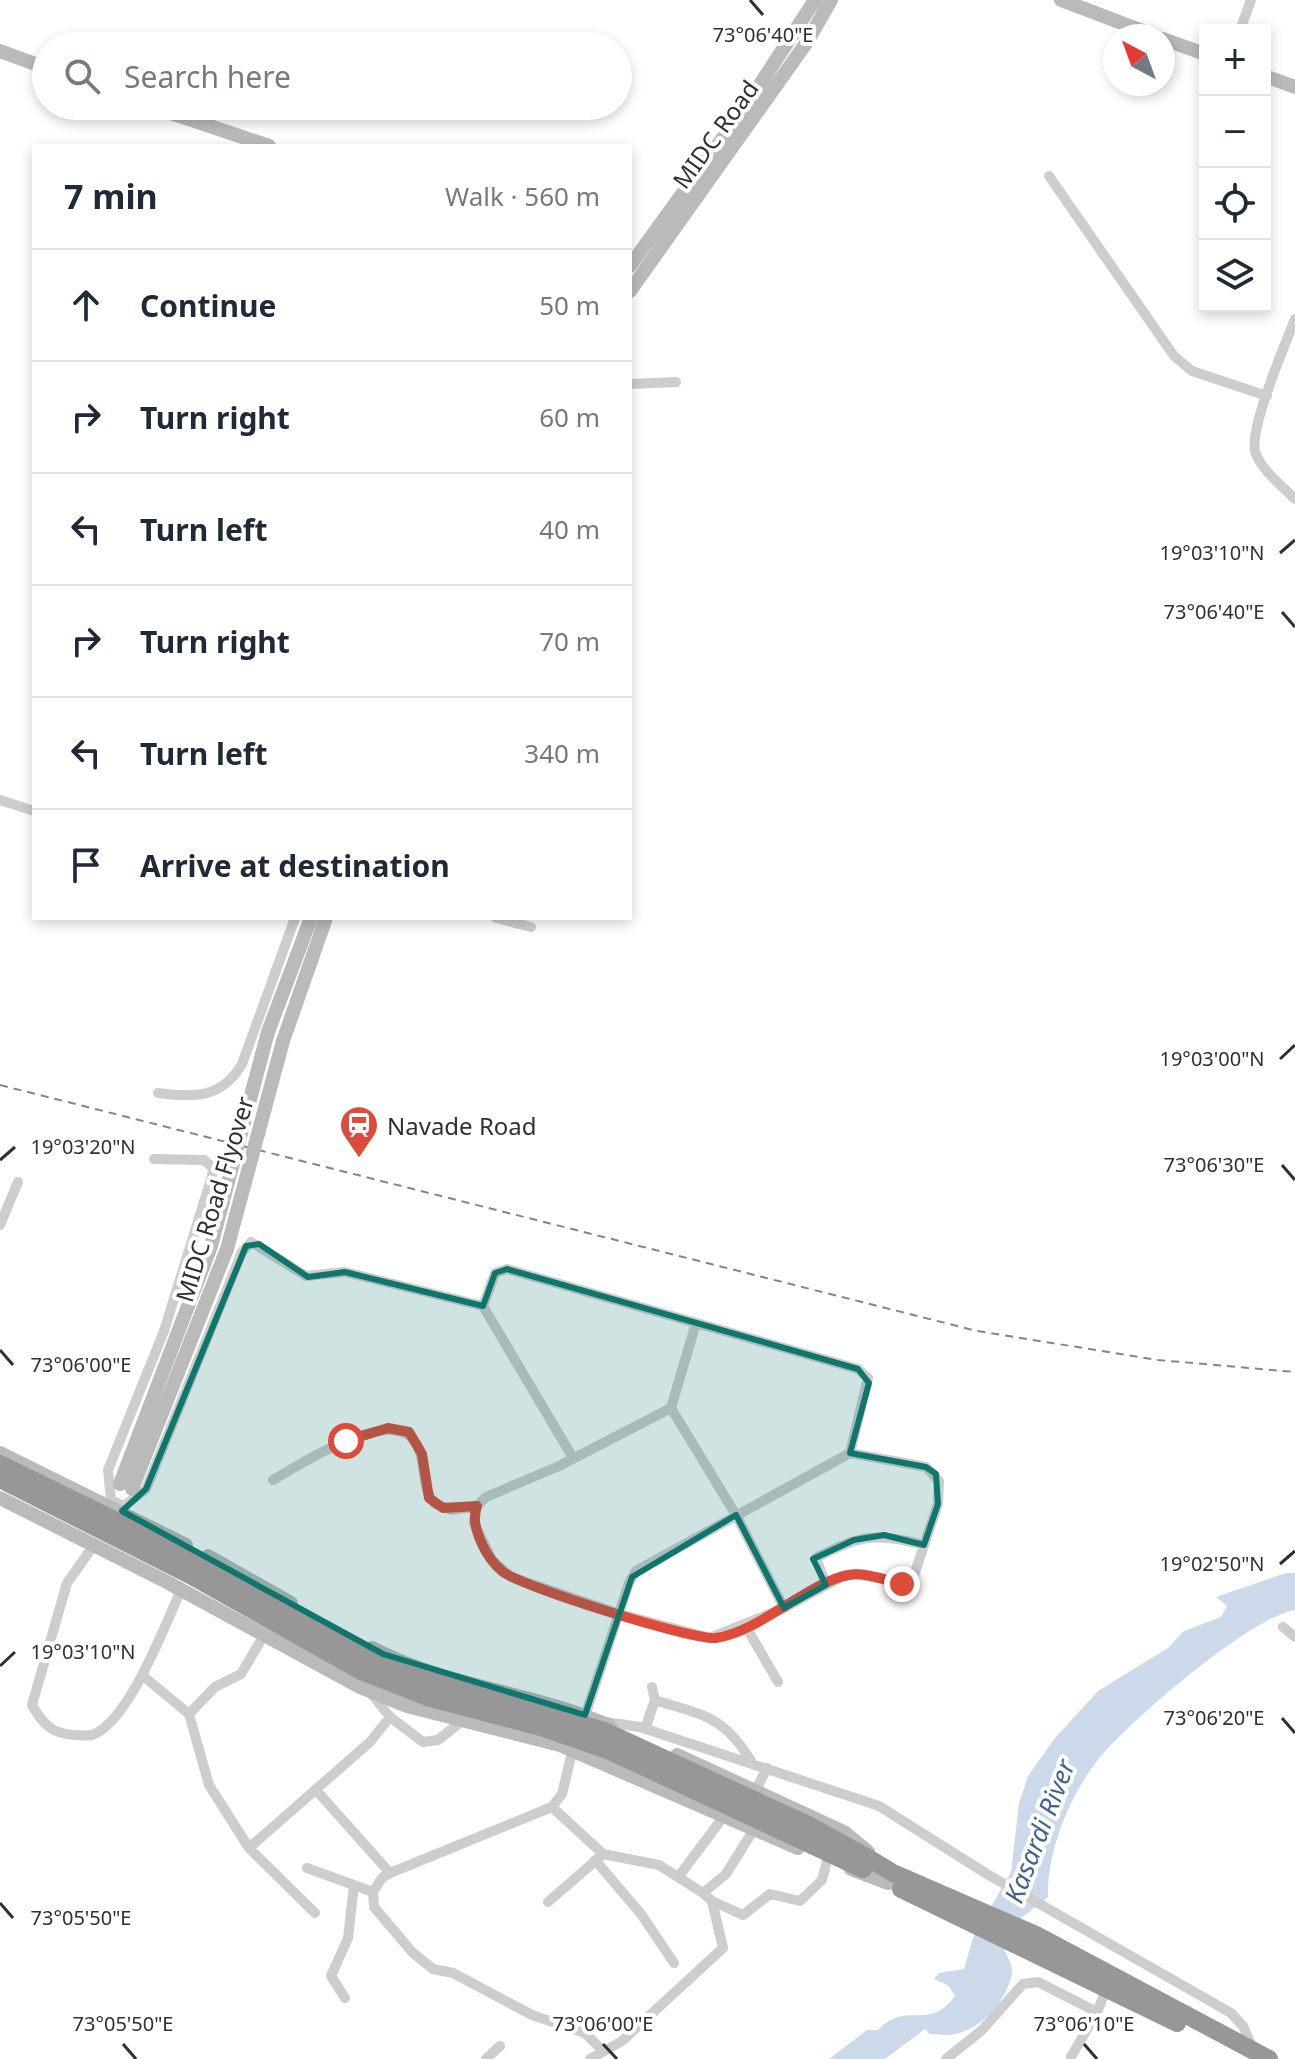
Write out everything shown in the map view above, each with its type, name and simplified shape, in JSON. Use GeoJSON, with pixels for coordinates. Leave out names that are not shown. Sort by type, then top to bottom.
{"type":"FeatureCollection","features":[{"type":"Feature","properties":{"kind":"highway"},"geometry":{"type":"LineString","coordinates":[[0,1464],[191,1557],[394,1669],[604,1731],[808,1825],[865,1864]]}},
{"type":"Feature","properties":{"kind":"highway"},"geometry":{"type":"LineString","coordinates":[[0,1479],[190,1575],[361,1671],[427,1697],[541,1727],[610,1751],[1032,1942],[1245,2055]]}},
{"type":"Feature","properties":{"kind":"highway"},"geometry":{"type":"LineString","coordinates":[[1032,1942],[1107,1988],[1245,2055],[1269,2059]]}},
{"type":"Feature","properties":{"kind":"main road","name":"MIDC Road"},"geometry":{"type":"LineString","coordinates":[[632,263],[763,82],[815,0]]}},
{"type":"Feature","properties":{"kind":"main road","name":"MIDC Road"},"geometry":{"type":"LineString","coordinates":[[632,288],[799,54],[831,0]]}},
{"type":"Feature","properties":{"kind":"main road"},"geometry":{"type":"LineString","coordinates":[[1061,0],[1124,24]]}},
{"type":"Feature","properties":{"kind":"main road"},"geometry":{"type":"LineString","coordinates":[[1175,43],[1199,52]]}},
{"type":"Feature","properties":{"kind":"main road"},"geometry":{"type":"LineString","coordinates":[[0,51],[32,63]]}},
{"type":"Feature","properties":{"kind":"main road"},"geometry":{"type":"LineString","coordinates":[[1271,78],[1295,87]]}},
{"type":"Feature","properties":{"kind":"main road"},"geometry":{"type":"LineString","coordinates":[[192,120],[263,144]]}},
{"type":"Feature","properties":{"kind":"main road","name":"MIDC Road Flyover"},"geometry":{"type":"LineString","coordinates":[[126,1486],[211,1246],[268,1032],[310,920]]}},
{"type":"Feature","properties":{"kind":"main road","name":"MIDC Road Flyover"},"geometry":{"type":"LineString","coordinates":[[126,1486],[227,1249],[283,1041],[325,920]]}},
{"type":"Feature","properties":{"kind":"main road"},"geometry":{"type":"LineString","coordinates":[[0,1453],[116,1506],[383,1654],[585,1715],[756,1790],[844,1832],[891,1878]]}},
{"type":"Feature","properties":{"kind":"main road"},"geometry":{"type":"LineString","coordinates":[[94,1545],[104,1539],[126,1486]]}},
{"type":"Feature","properties":{"kind":"main road"},"geometry":{"type":"LineString","coordinates":[[0,1498],[181,1590],[368,1691],[462,1721],[572,1750],[827,1861],[891,1878]]}},
{"type":"Feature","properties":{"kind":"street"},"geometry":{"type":"LineString","coordinates":[[1242,24],[1251,0]]}},
{"type":"Feature","properties":{"kind":"street"},"geometry":{"type":"LineString","coordinates":[[1049,176],[1174,356],[1192,371],[1267,396]]}},
{"type":"Feature","properties":{"kind":"street"},"geometry":{"type":"LineString","coordinates":[[1295,319],[1267,396],[1255,452],[1268,472],[1295,499]]}},
{"type":"Feature","properties":{"kind":"street"},"geometry":{"type":"LineString","coordinates":[[632,384],[676,382]]}},
{"type":"Feature","properties":{"kind":"street"},"geometry":{"type":"LineString","coordinates":[[0,800],[32,810]]}},
{"type":"Feature","properties":{"kind":"street"},"geometry":{"type":"LineString","coordinates":[[158,1093],[188,1097],[207,1095],[233,1079],[242,1064],[294,920]]}},
{"type":"Feature","properties":{"kind":"street"},"geometry":{"type":"LineString","coordinates":[[504,920],[531,927]]}},
{"type":"Feature","properties":{"kind":"street"},"geometry":{"type":"LineString","coordinates":[[154,1159],[204,1160],[213,1168],[164,1331],[108,1470],[116,1506],[146,1489],[242,1252],[251,1242],[306,1276],[345,1272],[483,1306],[573,1458]]}},
{"type":"Feature","properties":{"kind":"street"},"geometry":{"type":"LineString","coordinates":[[0,1225],[18,1182]]}},
{"type":"Feature","properties":{"kind":"street"},"geometry":{"type":"LineString","coordinates":[[483,1306],[495,1273],[507,1269],[865,1373],[869,1383],[850,1453]]}},
{"type":"Feature","properties":{"kind":"street"},"geometry":{"type":"LineString","coordinates":[[603,2051],[585,2033],[532,2015],[453,1973],[433,1969],[401,1942],[381,1917],[374,1907],[373,1892],[382,1878],[390,1873],[552,1807],[562,1794],[572,1750],[620,1614],[636,1571],[850,1453],[926,1467],[936,1474],[940,1487],[938,1504],[913,1578],[906,1584],[850,1574],[784,1608],[710,1638],[620,1614],[511,1577],[501,1570],[474,1523],[477,1506],[486,1497],[573,1458],[671,1408],[696,1323]]}},
{"type":"Feature","properties":{"kind":"street"},"geometry":{"type":"LineString","coordinates":[[671,1408],[736,1515],[784,1608]]}},
{"type":"Feature","properties":{"kind":"street"},"geometry":{"type":"LineString","coordinates":[[273,1480],[346,1441],[388,1428],[401,1429],[409,1432],[422,1454],[424,1482],[435,1504],[452,1510],[477,1506]]}},
{"type":"Feature","properties":{"kind":"street"},"geometry":{"type":"LineString","coordinates":[[826,1585],[816,1558],[854,1540],[884,1535],[924,1545]]}},
{"type":"Feature","properties":{"kind":"street"},"geometry":{"type":"LineString","coordinates":[[94,1545],[67,1583],[32,1705],[41,1721],[59,1735],[92,1735],[121,1712],[142,1675],[181,1590]]}},
{"type":"Feature","properties":{"kind":"street"},"geometry":{"type":"LineString","coordinates":[[745,1625],[778,1682]]}},
{"type":"Feature","properties":{"kind":"street"},"geometry":{"type":"LineString","coordinates":[[1283,1627],[1295,1637]]}},
{"type":"Feature","properties":{"kind":"street"},"geometry":{"type":"LineString","coordinates":[[189,1714],[215,1687],[241,1674],[264,1635]]}},
{"type":"Feature","properties":{"kind":"street"},"geometry":{"type":"LineString","coordinates":[[142,1675],[189,1714],[209,1785],[249,1848],[315,1913]]}},
{"type":"Feature","properties":{"kind":"street"},"geometry":{"type":"LineString","coordinates":[[645,1729],[655,1700],[652,1687]]}},
{"type":"Feature","properties":{"kind":"street"},"geometry":{"type":"LineString","coordinates":[[368,1691],[390,1717],[418,1738],[431,1743],[462,1721]]}},
{"type":"Feature","properties":{"kind":"street"},"geometry":{"type":"LineString","coordinates":[[655,1700],[716,1719],[739,1740],[753,1764]]}},
{"type":"Feature","properties":{"kind":"street"},"geometry":{"type":"LineString","coordinates":[[249,1848],[370,1742],[390,1717]]}},
{"type":"Feature","properties":{"kind":"street"},"geometry":{"type":"LineString","coordinates":[[601,1722],[645,1729],[879,1806],[987,1874],[1231,2013],[1243,2026],[1245,2055]]}},
{"type":"Feature","properties":{"kind":"street"},"geometry":{"type":"LineString","coordinates":[[756,1790],[767,1768]]}},
{"type":"Feature","properties":{"kind":"street"},"geometry":{"type":"LineString","coordinates":[[316,1790],[390,1873]]}},
{"type":"Feature","properties":{"kind":"street"},"geometry":{"type":"LineString","coordinates":[[552,1807],[599,1857],[674,1963]]}},
{"type":"Feature","properties":{"kind":"street"},"geometry":{"type":"LineString","coordinates":[[679,1876],[724,1816]]}},
{"type":"Feature","properties":{"kind":"street"},"geometry":{"type":"LineString","coordinates":[[703,1893],[726,1874],[754,1829]]}},
{"type":"Feature","properties":{"kind":"street"},"geometry":{"type":"LineString","coordinates":[[548,1902],[599,1857],[643,1860],[679,1876],[712,1901],[743,1915],[770,1894],[800,1901],[822,1880],[827,1861]]}},
{"type":"Feature","properties":{"kind":"street"},"geometry":{"type":"LineString","coordinates":[[307,1868],[373,1892]]}},
{"type":"Feature","properties":{"kind":"street"},"geometry":{"type":"LineString","coordinates":[[345,1998],[331,1976],[348,1938],[354,1885]]}},
{"type":"Feature","properties":{"kind":"street"},"geometry":{"type":"LineString","coordinates":[[590,2059],[622,2041],[723,1948],[712,1901]]}},
{"type":"Feature","properties":{"kind":"street"},"geometry":{"type":"LineString","coordinates":[[946,2059],[997,2015],[1023,1984],[1031,1980],[1091,2005],[1097,2012]]}},
{"type":"Feature","properties":{"kind":"street"},"geometry":{"type":"LineString","coordinates":[[1071,2057],[1107,1988]]}},
{"type":"Feature","properties":{"kind":"street"},"geometry":{"type":"LineString","coordinates":[[486,2059],[500,2046]]}},
{"type":"Feature","properties":{"kind":"highlighted area"},"geometry":{"type":"Polygon","coordinates":[[[259,1244],[308,1277],[345,1272],[483,1306],[495,1273],[507,1269],[858,1369],[869,1383],[850,1453],[926,1467],[936,1474],[938,1504],[924,1545],[884,1535],[854,1540],[813,1559],[826,1585],[784,1608],[736,1515],[632,1577],[585,1715],[383,1654],[122,1511],[146,1489],[246,1246],[259,1244]]]}},
{"type":"Feature","properties":{"kind":"water","name":"Kasardi River"},"geometry":{"type":"Polygon","coordinates":[[[1286,1573],[1295,1573],[1295,1610],[1249,1631],[1190,1674],[1134,1722],[1087,1775],[1069,1808],[1056,1843],[1048,1897],[1016,1922],[1004,1949],[1012,1973],[1005,1993],[992,2012],[974,2026],[955,2034],[930,2034],[925,2029],[885,2059],[829,2059],[867,2030],[878,2030],[899,2017],[935,2013],[955,1996],[949,1986],[934,1979],[939,1973],[964,1969],[973,1938],[1011,1872],[1019,1804],[1028,1776],[1055,1738],[1098,1691],[1168,1648],[1184,1631],[1221,1617],[1227,1606],[1216,1597],[1286,1573]]]}},
{"type":"Feature","properties":{"kind":"railway"},"geometry":{"type":"LineString","coordinates":[[0,1085],[977,1331],[1158,1360],[1295,1372]]}},
{"type":"Feature","properties":{"kind":"place","name":"Navade Road"},"geometry":{"type":"Point","coordinates":[359,1159]}},
{"type":"Feature","properties":{"kind":"route"},"geometry":{"type":"LineString","coordinates":[[346,1441],[388,1428],[409,1432],[422,1454],[424,1482],[429,1498],[435,1504],[452,1510],[477,1506],[474,1523],[492,1560],[511,1577],[620,1614],[710,1638],[725,1635],[850,1574],[902,1584]]}}]}
